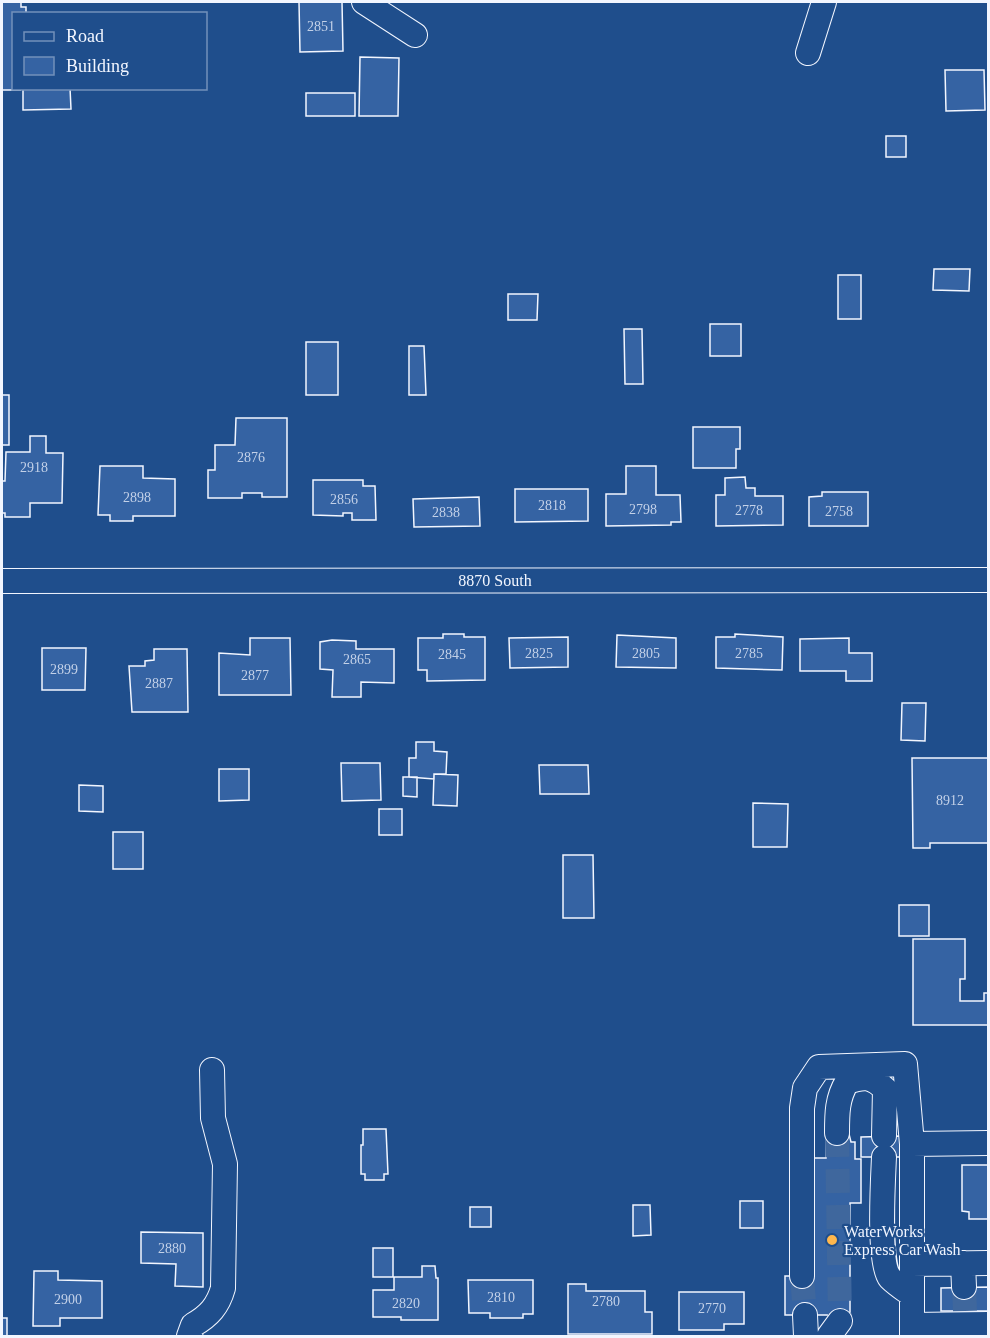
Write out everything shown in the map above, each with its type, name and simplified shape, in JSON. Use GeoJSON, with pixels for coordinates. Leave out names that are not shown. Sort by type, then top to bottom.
{"type":"FeatureCollection","features":[{"type":"Feature","properties":{"kind":"street"},"geometry":{"type":"LineString","coordinates":[[364,2],[415,34]]}},
{"type":"Feature","properties":{"kind":"street"},"geometry":{"type":"LineString","coordinates":[[808,53],[824,2]]}},
{"type":"Feature","properties":{"kind":"street","name":"8870 South"},"geometry":{"type":"LineString","coordinates":[[2,581],[988,580]]}},
{"type":"Feature","properties":{"kind":"street"},"geometry":{"type":"LineString","coordinates":[[802,1276],[802,1108],[805,1088],[819,1068],[905,1064],[887,1143],[912,1264],[912,1331],[971,1312],[963,1263]]}},
{"type":"Feature","properties":{"kind":"street"},"geometry":{"type":"LineString","coordinates":[[189,1336],[193,1325],[204,1318],[219,1302],[222,1288],[225,1164],[213,1118],[212,1070]]}},
{"type":"Feature","properties":{"kind":"street"},"geometry":{"type":"LineString","coordinates":[[837,1133],[837,1110],[841,1092],[847,1082],[860,1078],[874,1079],[885,1089],[887,1143],[883,1198],[884,1267],[890,1278],[912,1295]]}},
{"type":"Feature","properties":{"kind":"street"},"geometry":{"type":"LineString","coordinates":[[887,1143],[988,1143]]}},
{"type":"Feature","properties":{"kind":"street"},"geometry":{"type":"LineString","coordinates":[[912,1264],[988,1263]]}},
{"type":"Feature","properties":{"kind":"building"},"geometry":{"type":"Polygon","coordinates":[[[2,2],[21,2],[21,7],[26,7],[26,12],[12,12],[12,90],[2,90],[2,2]]]}},
{"type":"Feature","properties":{"kind":"building"},"geometry":{"type":"Polygon","coordinates":[[[299,2],[342,2],[343,51],[300,52],[299,2]]]}},
{"type":"Feature","properties":{"kind":"building"},"geometry":{"type":"Polygon","coordinates":[[[360,57],[399,58],[398,116],[359,116],[360,57]]]}},
{"type":"Feature","properties":{"kind":"building"},"geometry":{"type":"Polygon","coordinates":[[[945,70],[984,70],[985,110],[946,111],[945,70]]]}},
{"type":"Feature","properties":{"kind":"building"},"geometry":{"type":"Polygon","coordinates":[[[23,90],[70,90],[71,109],[23,110],[23,90]]]}},
{"type":"Feature","properties":{"kind":"building"},"geometry":{"type":"Polygon","coordinates":[[[306,93],[355,93],[355,116],[306,116],[306,93]]]}},
{"type":"Feature","properties":{"kind":"building"},"geometry":{"type":"Polygon","coordinates":[[[886,136],[906,136],[906,157],[886,157],[886,136]]]}},
{"type":"Feature","properties":{"kind":"building"},"geometry":{"type":"Polygon","coordinates":[[[934,269],[970,269],[969,291],[933,290],[934,269]]]}},
{"type":"Feature","properties":{"kind":"building"},"geometry":{"type":"Polygon","coordinates":[[[838,275],[861,275],[861,319],[838,319],[838,275]]]}},
{"type":"Feature","properties":{"kind":"building"},"geometry":{"type":"Polygon","coordinates":[[[508,294],[538,294],[537,320],[508,320],[508,294]]]}},
{"type":"Feature","properties":{"kind":"building"},"geometry":{"type":"Polygon","coordinates":[[[710,324],[741,324],[741,356],[710,356],[710,324]]]}},
{"type":"Feature","properties":{"kind":"building"},"geometry":{"type":"Polygon","coordinates":[[[624,329],[642,329],[643,384],[625,384],[624,329]]]}},
{"type":"Feature","properties":{"kind":"building"},"geometry":{"type":"Polygon","coordinates":[[[306,342],[338,342],[338,395],[306,395],[306,342]]]}},
{"type":"Feature","properties":{"kind":"building"},"geometry":{"type":"Polygon","coordinates":[[[409,346],[424,346],[426,395],[409,395],[409,346]]]}},
{"type":"Feature","properties":{"kind":"building"},"geometry":{"type":"Polygon","coordinates":[[[2,395],[9,395],[9,445],[2,445],[2,395]]]}},
{"type":"Feature","properties":{"kind":"building"},"geometry":{"type":"Polygon","coordinates":[[[236,418],[287,418],[287,497],[262,497],[262,493],[242,493],[242,498],[208,498],[208,470],[215,470],[215,445],[235,445],[236,418]]]}},
{"type":"Feature","properties":{"kind":"building"},"geometry":{"type":"Polygon","coordinates":[[[693,427],[740,427],[740,449],[736,449],[736,468],[693,468],[693,427]]]}},
{"type":"Feature","properties":{"kind":"building"},"geometry":{"type":"Polygon","coordinates":[[[30,436],[46,436],[46,453],[63,453],[62,503],[30,503],[30,517],[5,517],[5,513],[2,513],[2,481],[5,481],[6,452],[30,452],[30,436]]]}},
{"type":"Feature","properties":{"kind":"building"},"geometry":{"type":"Polygon","coordinates":[[[100,466],[143,466],[143,478],[175,479],[175,516],[133,516],[133,521],[110,521],[110,515],[98,515],[100,466]]]}},
{"type":"Feature","properties":{"kind":"building"},"geometry":{"type":"Polygon","coordinates":[[[626,466],[656,466],[656,495],[680,495],[681,522],[671,522],[671,525],[606,526],[606,494],[626,494],[626,466]]]}},
{"type":"Feature","properties":{"kind":"building"},"geometry":{"type":"Polygon","coordinates":[[[745,477],[746,488],[755,488],[755,496],[783,496],[783,525],[716,526],[716,495],[725,495],[725,478],[745,477]]]}},
{"type":"Feature","properties":{"kind":"building"},"geometry":{"type":"Polygon","coordinates":[[[313,480],[363,480],[363,486],[375,486],[376,520],[352,520],[352,513],[343,513],[343,516],[313,515],[313,480]]]}},
{"type":"Feature","properties":{"kind":"building"},"geometry":{"type":"Polygon","coordinates":[[[515,489],[588,489],[588,521],[515,522],[515,489]]]}},
{"type":"Feature","properties":{"kind":"building"},"geometry":{"type":"Polygon","coordinates":[[[822,492],[868,492],[868,526],[809,526],[809,497],[822,496],[822,492]]]}},
{"type":"Feature","properties":{"kind":"building"},"geometry":{"type":"Polygon","coordinates":[[[479,497],[480,526],[414,527],[413,499],[479,497]]]}},
{"type":"Feature","properties":{"kind":"building"},"geometry":{"type":"Polygon","coordinates":[[[443,634],[485,637],[485,680],[427,681],[427,670],[418,670],[418,638],[443,638],[443,634]]]}},
{"type":"Feature","properties":{"kind":"building"},"geometry":{"type":"Polygon","coordinates":[[[735,634],[783,637],[782,670],[716,668],[716,637],[735,637],[735,634]]]}},
{"type":"Feature","properties":{"kind":"building"},"geometry":{"type":"Polygon","coordinates":[[[617,635],[676,638],[676,668],[616,667],[617,635]]]}},
{"type":"Feature","properties":{"kind":"building"},"geometry":{"type":"Polygon","coordinates":[[[568,637],[568,667],[510,668],[509,638],[568,637]]]}},
{"type":"Feature","properties":{"kind":"building"},"geometry":{"type":"Polygon","coordinates":[[[250,638],[290,638],[291,695],[219,695],[219,653],[250,655],[250,638]]]}},
{"type":"Feature","properties":{"kind":"building"},"geometry":{"type":"Polygon","coordinates":[[[849,638],[849,653],[872,653],[872,681],[846,681],[846,671],[800,671],[800,639],[849,638]]]}},
{"type":"Feature","properties":{"kind":"building"},"geometry":{"type":"Polygon","coordinates":[[[356,641],[356,649],[394,649],[394,683],[361,682],[361,697],[332,697],[333,670],[320,669],[320,642],[356,641]]]}},
{"type":"Feature","properties":{"kind":"building"},"geometry":{"type":"Polygon","coordinates":[[[42,648],[86,648],[85,690],[42,690],[42,648]]]}},
{"type":"Feature","properties":{"kind":"building"},"geometry":{"type":"Polygon","coordinates":[[[154,649],[187,649],[188,712],[132,712],[129,666],[145,666],[145,661],[154,660],[154,649]]]}},
{"type":"Feature","properties":{"kind":"building"},"geometry":{"type":"Polygon","coordinates":[[[902,703],[926,703],[925,741],[901,740],[902,703]]]}},
{"type":"Feature","properties":{"kind":"building"},"geometry":{"type":"Polygon","coordinates":[[[416,742],[434,742],[434,751],[447,752],[446,774],[434,774],[434,779],[409,777],[409,758],[416,758],[416,742]]]}},
{"type":"Feature","properties":{"kind":"building"},"geometry":{"type":"Polygon","coordinates":[[[912,758],[988,758],[988,843],[930,843],[930,848],[913,848],[912,758]]]}},
{"type":"Feature","properties":{"kind":"building"},"geometry":{"type":"Polygon","coordinates":[[[341,763],[380,763],[381,800],[342,801],[341,763]]]}},
{"type":"Feature","properties":{"kind":"building"},"geometry":{"type":"Polygon","coordinates":[[[539,765],[588,765],[589,794],[540,794],[539,765]]]}},
{"type":"Feature","properties":{"kind":"building"},"geometry":{"type":"Polygon","coordinates":[[[219,769],[249,769],[249,800],[219,801],[219,769]]]}},
{"type":"Feature","properties":{"kind":"building"},"geometry":{"type":"Polygon","coordinates":[[[434,774],[458,775],[457,806],[433,805],[434,774]]]}},
{"type":"Feature","properties":{"kind":"building"},"geometry":{"type":"Polygon","coordinates":[[[403,777],[417,777],[417,797],[403,796],[403,777]]]}},
{"type":"Feature","properties":{"kind":"building"},"geometry":{"type":"Polygon","coordinates":[[[79,785],[103,786],[103,812],[79,811],[79,785]]]}},
{"type":"Feature","properties":{"kind":"building"},"geometry":{"type":"Polygon","coordinates":[[[753,803],[788,804],[787,847],[753,847],[753,803]]]}},
{"type":"Feature","properties":{"kind":"building"},"geometry":{"type":"Polygon","coordinates":[[[379,809],[402,809],[402,835],[379,835],[379,809]]]}},
{"type":"Feature","properties":{"kind":"building"},"geometry":{"type":"Polygon","coordinates":[[[113,832],[143,832],[143,869],[113,869],[113,832]]]}},
{"type":"Feature","properties":{"kind":"building"},"geometry":{"type":"Polygon","coordinates":[[[563,855],[593,855],[594,918],[563,918],[563,855]]]}},
{"type":"Feature","properties":{"kind":"building"},"geometry":{"type":"Polygon","coordinates":[[[899,905],[929,905],[929,936],[899,936],[899,905]]]}},
{"type":"Feature","properties":{"kind":"building"},"geometry":{"type":"Polygon","coordinates":[[[913,939],[965,939],[965,979],[960,979],[960,1001],[984,1001],[984,993],[988,993],[988,1025],[913,1025],[913,939]]]}},
{"type":"Feature","properties":{"kind":"building"},"geometry":{"type":"Polygon","coordinates":[[[363,1129],[386,1129],[388,1174],[384,1174],[384,1180],[365,1180],[365,1174],[361,1174],[363,1129]]]}},
{"type":"Feature","properties":{"kind":"building","name":"WaterWorks Express Car Wash"},"geometry":{"type":"Polygon","coordinates":[[[829,1133],[849,1134],[851,1142],[855,1142],[855,1159],[861,1159],[861,1203],[850,1203],[850,1321],[829,1321],[829,1315],[785,1315],[785,1276],[814,1276],[814,1158],[826,1158],[826,1139],[829,1139],[829,1133]]]}},
{"type":"Feature","properties":{"kind":"building"},"geometry":{"type":"Polygon","coordinates":[[[900,1136],[900,1157],[861,1157],[861,1137],[900,1136]]]}},
{"type":"Feature","properties":{"kind":"building"},"geometry":{"type":"Polygon","coordinates":[[[962,1165],[988,1165],[988,1219],[969,1219],[969,1212],[962,1211],[962,1165]]]}},
{"type":"Feature","properties":{"kind":"building"},"geometry":{"type":"Polygon","coordinates":[[[740,1201],[763,1201],[763,1228],[740,1228],[740,1201]]]}},
{"type":"Feature","properties":{"kind":"building"},"geometry":{"type":"Polygon","coordinates":[[[633,1205],[650,1205],[651,1235],[633,1236],[633,1205]]]}},
{"type":"Feature","properties":{"kind":"building"},"geometry":{"type":"Polygon","coordinates":[[[470,1207],[491,1207],[491,1227],[470,1227],[470,1207]]]}},
{"type":"Feature","properties":{"kind":"building"},"geometry":{"type":"Polygon","coordinates":[[[141,1232],[203,1233],[203,1287],[175,1286],[176,1264],[141,1263],[141,1232]]]}},
{"type":"Feature","properties":{"kind":"building"},"geometry":{"type":"Polygon","coordinates":[[[373,1248],[393,1248],[393,1277],[373,1277],[373,1248]]]}},
{"type":"Feature","properties":{"kind":"building"},"geometry":{"type":"Polygon","coordinates":[[[422,1266],[435,1266],[436,1278],[438,1278],[438,1320],[373,1317],[373,1290],[394,1290],[394,1277],[422,1277],[422,1266]]]}},
{"type":"Feature","properties":{"kind":"building"},"geometry":{"type":"Polygon","coordinates":[[[34,1271],[58,1271],[58,1280],[102,1281],[102,1318],[60,1318],[60,1326],[33,1326],[34,1271]]]}},
{"type":"Feature","properties":{"kind":"building"},"geometry":{"type":"Polygon","coordinates":[[[468,1280],[533,1280],[533,1314],[523,1314],[523,1318],[490,1318],[490,1313],[469,1313],[468,1280]]]}},
{"type":"Feature","properties":{"kind":"building"},"geometry":{"type":"Polygon","coordinates":[[[568,1284],[586,1284],[586,1291],[645,1291],[645,1312],[652,1312],[652,1334],[568,1334],[568,1284]]]}},
{"type":"Feature","properties":{"kind":"building"},"geometry":{"type":"Polygon","coordinates":[[[988,1287],[988,1311],[941,1311],[941,1288],[988,1287]]]}},
{"type":"Feature","properties":{"kind":"building"},"geometry":{"type":"Polygon","coordinates":[[[679,1292],[744,1292],[744,1324],[724,1324],[724,1330],[679,1330],[679,1292]]]}},
{"type":"Feature","properties":{"kind":"building"},"geometry":{"type":"Polygon","coordinates":[[[2,1318],[7,1318],[7,1336],[2,1336],[2,1318]]]}},
{"type":"Feature","properties":{"kind":"tunnel"},"geometry":{"type":"LineString","coordinates":[[837,1133],[840,1321]]}},
{"type":"Feature","properties":{"kind":"tunnel"},"geometry":{"type":"LineString","coordinates":[[802,1276],[805,1315]]}},
{"type":"Feature","properties":{"kind":"tunnel"},"geometry":{"type":"LineString","coordinates":[[964,1287],[965,1311]]}},
{"type":"Feature","properties":{"kind":"place","name":"WaterWorks Express Car Wash"},"geometry":{"type":"Point","coordinates":[832,1240]}}]}
